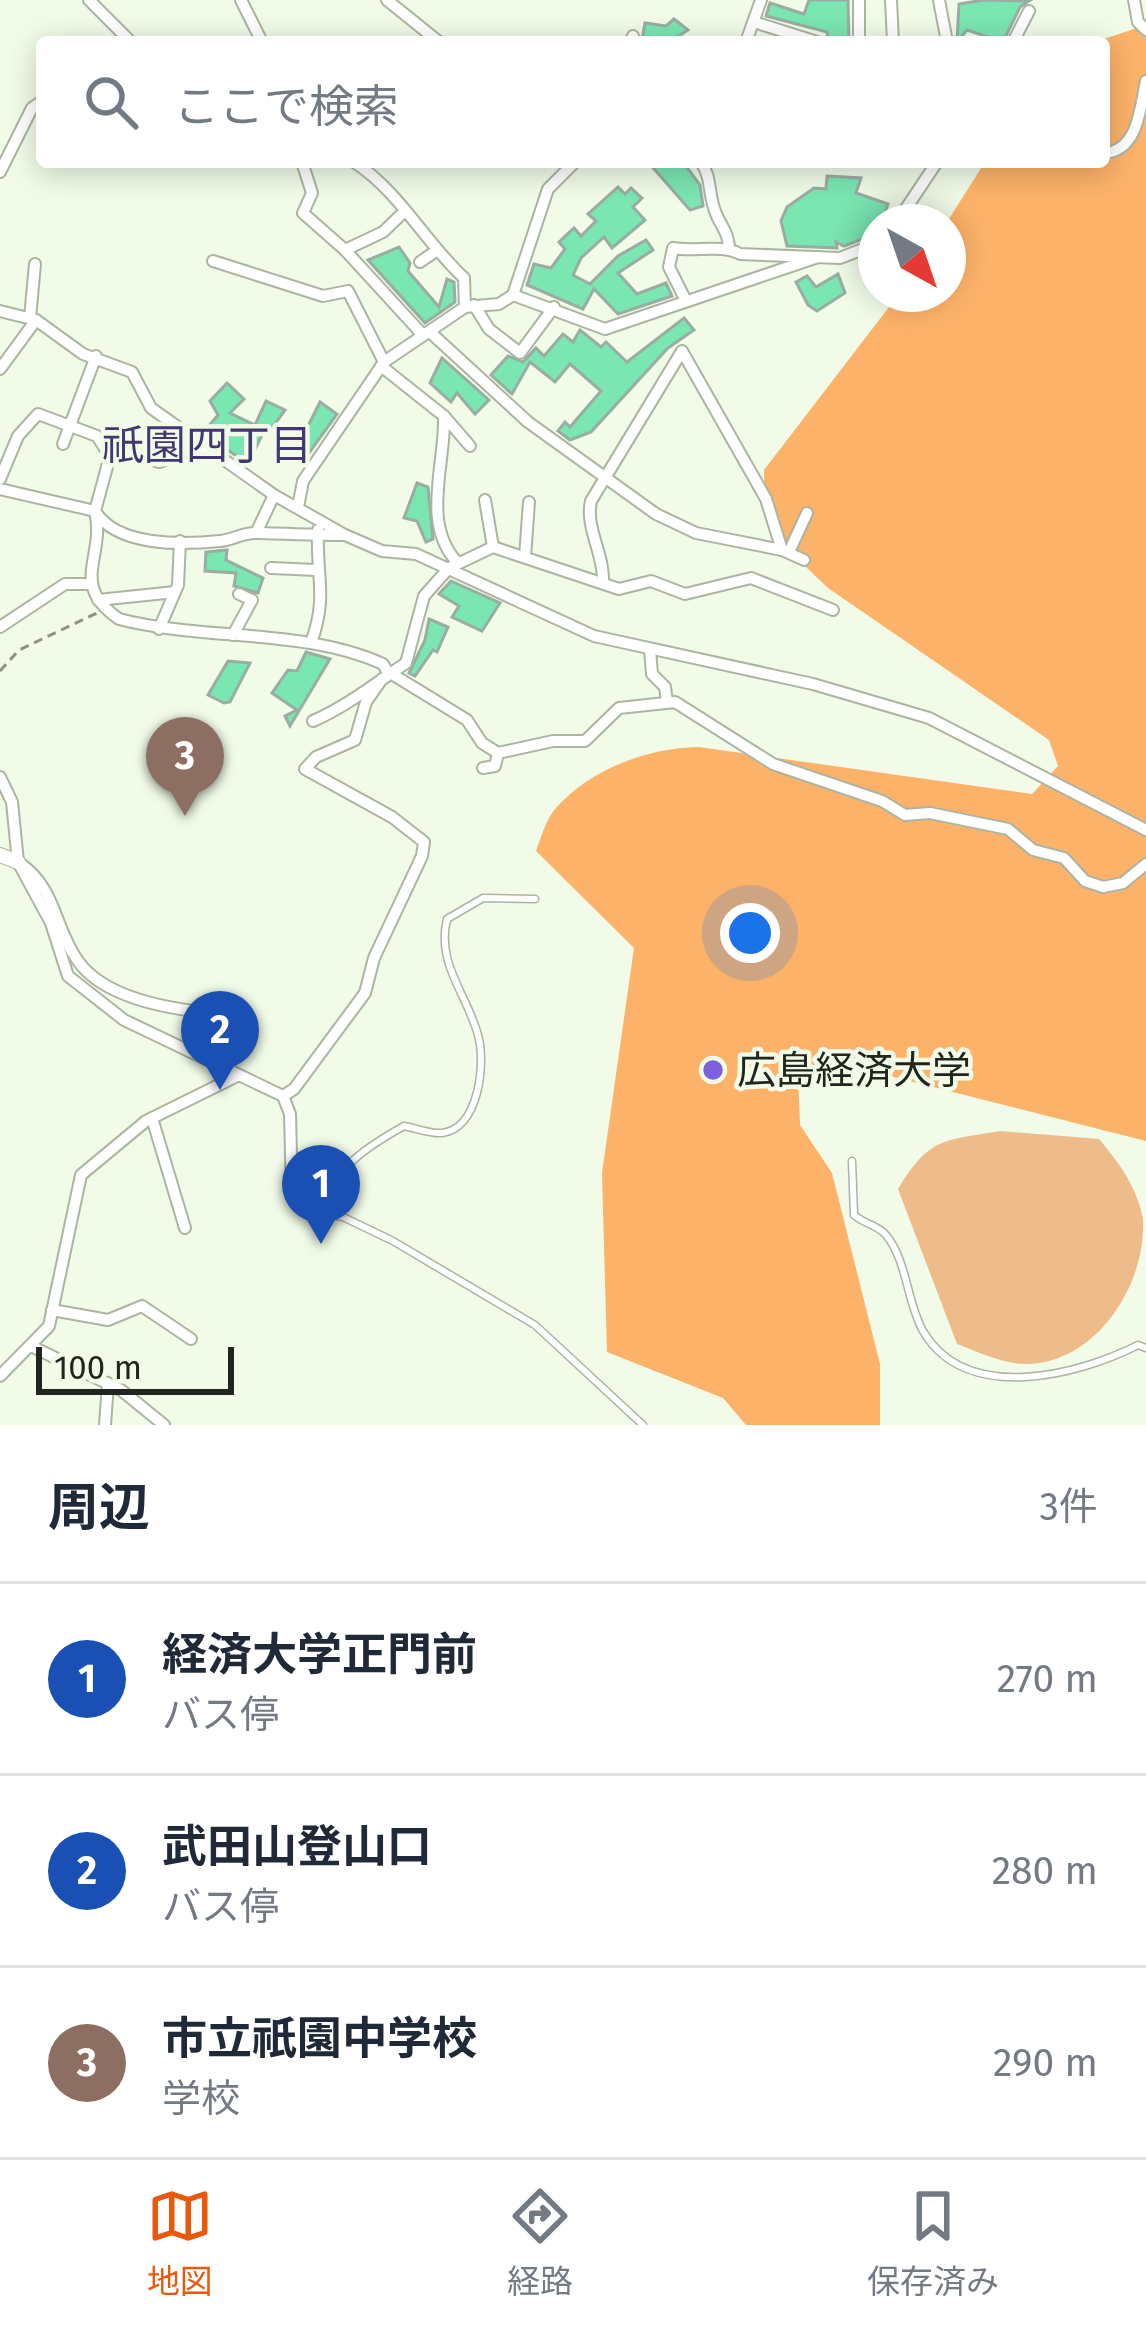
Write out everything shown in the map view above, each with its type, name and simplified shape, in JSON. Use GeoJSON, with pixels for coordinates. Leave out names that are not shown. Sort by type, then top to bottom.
{"type":"FeatureCollection","features":[{"type":"Feature","properties":{"kind":"street"},"geometry":{"type":"LineString","coordinates":[[89,0],[125,36]]}},
{"type":"Feature","properties":{"kind":"street"},"geometry":{"type":"LineString","coordinates":[[241,0],[259,36]]}},
{"type":"Feature","properties":{"kind":"street"},"geometry":{"type":"LineString","coordinates":[[387,0],[432,36]]}},
{"type":"Feature","properties":{"kind":"street"},"geometry":{"type":"LineString","coordinates":[[748,36],[761,0]]}},
{"type":"Feature","properties":{"kind":"street"},"geometry":{"type":"LineString","coordinates":[[859,0],[860,36]]}},
{"type":"Feature","properties":{"kind":"street"},"geometry":{"type":"LineString","coordinates":[[891,0],[893,36]]}},
{"type":"Feature","properties":{"kind":"street"},"geometry":{"type":"LineString","coordinates":[[939,0],[946,36]]}},
{"type":"Feature","properties":{"kind":"street"},"geometry":{"type":"LineString","coordinates":[[1134,0],[1138,22],[1146,30]]}},
{"type":"Feature","properties":{"kind":"street"},"geometry":{"type":"LineString","coordinates":[[1016,36],[1029,11]]}},
{"type":"Feature","properties":{"kind":"street"},"geometry":{"type":"LineString","coordinates":[[754,22],[798,36]]}},
{"type":"Feature","properties":{"kind":"street"},"geometry":{"type":"LineString","coordinates":[[1110,153],[1128,142],[1146,82]]}},
{"type":"Feature","properties":{"kind":"street"},"geometry":{"type":"LineString","coordinates":[[0,172],[36,105]]}},
{"type":"Feature","properties":{"kind":"street"},"geometry":{"type":"LineString","coordinates":[[305,168],[312,181],[303,213],[345,250],[381,295],[528,422],[656,514],[696,532],[785,551],[804,560]]}},
{"type":"Feature","properties":{"kind":"street"},"geometry":{"type":"LineString","coordinates":[[363,168],[384,182],[404,212],[468,284],[470,306],[489,329],[520,353],[554,307]]}},
{"type":"Feature","properties":{"kind":"street"},"geometry":{"type":"LineString","coordinates":[[298,507],[303,481],[383,364],[470,306],[499,304],[513,295],[548,189],[568,168]]}},
{"type":"Feature","properties":{"kind":"street"},"geometry":{"type":"LineString","coordinates":[[707,168],[729,248]]}},
{"type":"Feature","properties":{"kind":"street"},"geometry":{"type":"LineString","coordinates":[[909,204],[933,168]]}},
{"type":"Feature","properties":{"kind":"street"},"geometry":{"type":"LineString","coordinates":[[345,250],[382,232],[404,212]]}},
{"type":"Feature","properties":{"kind":"street"},"geometry":{"type":"LineString","coordinates":[[686,302],[669,267],[670,249],[693,253],[729,248],[740,254],[840,258],[858,251]]}},
{"type":"Feature","properties":{"kind":"street"},"geometry":{"type":"LineString","coordinates":[[420,262],[436,250]]}},
{"type":"Feature","properties":{"kind":"street"},"geometry":{"type":"LineString","coordinates":[[513,295],[605,329],[818,257]]}},
{"type":"Feature","properties":{"kind":"street"},"geometry":{"type":"LineString","coordinates":[[213,261],[322,296],[381,295]]}},
{"type":"Feature","properties":{"kind":"street"},"geometry":{"type":"LineString","coordinates":[[356,263],[349,292],[383,364],[444,416],[470,446]]}},
{"type":"Feature","properties":{"kind":"street"},"geometry":{"type":"LineString","coordinates":[[0,368],[33,319],[35,264]]}},
{"type":"Feature","properties":{"kind":"street"},"geometry":{"type":"LineString","coordinates":[[0,311],[33,319],[83,354],[132,372],[151,408],[190,431],[203,447],[274,495],[345,535],[453,566],[594,636],[813,684],[929,718],[1146,830]]}},
{"type":"Feature","properties":{"kind":"street"},"geometry":{"type":"LineString","coordinates":[[602,582],[600,542],[588,518],[603,478],[639,428],[682,351],[766,500],[774,538],[785,551]]}},
{"type":"Feature","properties":{"kind":"street"},"geometry":{"type":"LineString","coordinates":[[63,444],[96,356]]}},
{"type":"Feature","properties":{"kind":"street"},"geometry":{"type":"LineString","coordinates":[[0,479],[26,423],[38,414],[97,436],[110,456],[95,512],[90,584],[100,604],[119,620],[311,643],[373,659],[466,720],[482,743],[498,753],[553,741],[585,741],[620,708],[667,701],[752,747],[773,764],[882,801],[905,814],[930,813],[1008,829],[1033,850],[1064,858],[1085,880],[1102,887],[1123,883],[1146,864]]}},
{"type":"Feature","properties":{"kind":"street"},"geometry":{"type":"LineString","coordinates":[[444,416],[436,515],[453,566]]}},
{"type":"Feature","properties":{"kind":"street"},"geometry":{"type":"LineString","coordinates":[[110,456],[127,454],[159,462],[203,447]]}},
{"type":"Feature","properties":{"kind":"street"},"geometry":{"type":"LineString","coordinates":[[0,489],[95,512],[101,521],[126,534],[180,542],[226,541],[256,532],[345,535]]}},
{"type":"Feature","properties":{"kind":"street"},"geometry":{"type":"LineString","coordinates":[[256,532],[274,495]]}},
{"type":"Feature","properties":{"kind":"street"},"geometry":{"type":"LineString","coordinates":[[485,500],[494,547]]}},
{"type":"Feature","properties":{"kind":"street"},"geometry":{"type":"LineString","coordinates":[[525,557],[529,502]]}},
{"type":"Feature","properties":{"kind":"street"},"geometry":{"type":"LineString","coordinates":[[785,551],[806,513]]}},
{"type":"Feature","properties":{"kind":"street"},"geometry":{"type":"LineString","coordinates":[[311,643],[325,607],[316,570],[318,520]]}},
{"type":"Feature","properties":{"kind":"street"},"geometry":{"type":"LineString","coordinates":[[159,628],[176,592],[180,542]]}},
{"type":"Feature","properties":{"kind":"street"},"geometry":{"type":"LineString","coordinates":[[313,721],[345,706],[411,656],[419,602],[453,566],[494,547],[619,589],[651,581],[685,594],[751,578],[832,610]]}},
{"type":"Feature","properties":{"kind":"street"},"geometry":{"type":"LineString","coordinates":[[271,568],[316,570]]}},
{"type":"Feature","properties":{"kind":"street"},"geometry":{"type":"LineString","coordinates":[[2,626],[65,584],[90,584]]}},
{"type":"Feature","properties":{"kind":"street"},"geometry":{"type":"LineString","coordinates":[[100,604],[176,592]]}},
{"type":"Feature","properties":{"kind":"street"},"geometry":{"type":"LineString","coordinates":[[233,634],[252,600],[239,594]]}},
{"type":"Feature","properties":{"kind":"street"},"geometry":{"type":"LineString","coordinates":[[650,650],[652,674],[665,687],[667,701]]}},
{"type":"Feature","properties":{"kind":"street"},"geometry":{"type":"LineString","coordinates":[[283,1096],[365,993],[374,958],[422,856],[424,842],[392,817],[305,769],[355,740],[364,708],[387,671]]}},
{"type":"Feature","properties":{"kind":"street"},"geometry":{"type":"LineString","coordinates":[[483,768],[495,766],[498,753]]}},
{"type":"Feature","properties":{"kind":"street"},"geometry":{"type":"LineString","coordinates":[[0,777],[12,802],[18,862],[51,923],[68,976],[124,1020],[283,1096],[290,1114],[292,1196]]}},
{"type":"Feature","properties":{"kind":"street"},"geometry":{"type":"LineString","coordinates":[[0,855],[39,878],[79,962],[136,998],[211,1013]]}},
{"type":"Feature","properties":{"kind":"street"},"geometry":{"type":"LineString","coordinates":[[0,1376],[34,1347],[52,1310],[81,1175],[152,1118],[237,1076]]}},
{"type":"Feature","properties":{"kind":"street"},"geometry":{"type":"LineString","coordinates":[[152,1118],[185,1228]]}},
{"type":"Feature","properties":{"kind":"street"},"geometry":{"type":"LineString","coordinates":[[52,1310],[108,1320],[142,1306],[191,1339]]}},
{"type":"Feature","properties":{"kind":"street"},"geometry":{"type":"LineString","coordinates":[[34,1347],[107,1383],[164,1425]]}},
{"type":"Feature","properties":{"kind":"street"},"geometry":{"type":"LineString","coordinates":[[105,1425],[107,1383]]}},
{"type":"Feature","properties":{"kind":"lane"},"geometry":{"type":"LineString","coordinates":[[316,1211],[340,1168],[377,1141],[404,1126],[442,1133],[460,1124],[476,1098],[480,1039],[441,942],[447,919],[482,898],[535,899]]}},
{"type":"Feature","properties":{"kind":"lane"},"geometry":{"type":"LineString","coordinates":[[852,1161],[854,1215],[889,1238],[923,1332],[944,1355],[969,1369],[1025,1376],[1066,1374],[1138,1345],[1146,1348]]}},
{"type":"Feature","properties":{"kind":"lane"},"geometry":{"type":"LineString","coordinates":[[292,1196],[316,1211],[393,1241],[535,1325],[643,1425]]}},
{"type":"Feature","properties":{"kind":"path"},"geometry":{"type":"LineString","coordinates":[[0,671],[19,650],[100,604]]}},
{"type":"Feature","properties":{"kind":"path"},"geometry":{"type":"LineString","coordinates":[[2,626],[19,650]]}},
{"type":"Feature","properties":{"kind":"shaded area"},"geometry":{"type":"Polygon","coordinates":[[[1146,25],[1146,1141],[858,1068],[798,1070],[800,1125],[832,1173],[880,1364],[880,1425],[746,1425],[723,1398],[607,1352],[602,1173],[634,948],[536,851],[549,818],[570,794],[604,771],[660,751],[699,747],[1032,794],[1058,766],[1049,740],[828,588],[788,550],[765,517],[764,470],[885,312],[966,312],[966,204],[958,204],[981,168],[1110,168],[1110,37],[1146,25]]]}},
{"type":"Feature","properties":{"kind":"shaded area"},"geometry":{"type":"Polygon","coordinates":[[[1000,1131],[1099,1139],[1127,1176],[1143,1220],[1136,1270],[1112,1316],[1075,1350],[1053,1360],[1009,1362],[957,1344],[898,1189],[919,1159],[939,1144],[1000,1131]]]}},
{"type":"Feature","properties":{"kind":"building"},"geometry":{"type":"Polygon","coordinates":[[[809,0],[848,0],[849,36],[827,36],[827,32],[766,16],[770,3],[804,14],[809,0]]]}},
{"type":"Feature","properties":{"kind":"building"},"geometry":{"type":"Polygon","coordinates":[[[1029,1],[1020,7],[1006,36],[967,30],[957,36],[959,4],[1029,1]]]}},
{"type":"Feature","properties":{"kind":"building"},"geometry":{"type":"Polygon","coordinates":[[[674,19],[688,30],[679,36],[643,36],[645,23],[666,26],[674,19]]]}},
{"type":"Feature","properties":{"kind":"building"},"geometry":{"type":"Polygon","coordinates":[[[653,168],[687,168],[700,185],[703,206],[690,210],[653,168]]]}},
{"type":"Feature","properties":{"kind":"building"},"geometry":{"type":"Polygon","coordinates":[[[827,176],[861,178],[856,193],[888,204],[858,204],[858,241],[844,246],[836,242],[837,248],[787,246],[781,221],[787,207],[814,188],[826,189],[827,176]]]}},
{"type":"Feature","properties":{"kind":"building"},"geometry":{"type":"Polygon","coordinates":[[[618,187],[625,194],[631,188],[642,198],[633,207],[645,220],[612,248],[604,237],[581,258],[573,275],[590,284],[618,256],[646,240],[653,250],[618,273],[637,294],[666,283],[672,296],[618,314],[594,289],[583,309],[527,285],[534,264],[551,268],[565,249],[559,242],[574,228],[581,236],[596,221],[588,214],[618,187]]]}},
{"type":"Feature","properties":{"kind":"building"},"geometry":{"type":"Polygon","coordinates":[[[399,247],[410,263],[408,271],[439,307],[447,279],[454,282],[455,302],[425,323],[368,260],[399,247]]]}},
{"type":"Feature","properties":{"kind":"building"},"geometry":{"type":"Polygon","coordinates":[[[838,274],[845,293],[817,311],[808,305],[796,282],[807,276],[816,287],[838,274]]]}},
{"type":"Feature","properties":{"kind":"building"},"geometry":{"type":"Polygon","coordinates":[[[684,318],[694,330],[668,348],[591,432],[570,440],[558,431],[565,422],[570,427],[601,391],[570,364],[555,382],[530,362],[512,394],[491,375],[508,356],[523,362],[536,348],[544,356],[563,334],[573,342],[580,330],[601,347],[606,342],[627,362],[684,318]]]}},
{"type":"Feature","properties":{"kind":"building"},"geometry":{"type":"Polygon","coordinates":[[[442,358],[489,400],[475,414],[457,393],[451,402],[430,383],[442,358]]]}},
{"type":"Feature","properties":{"kind":"building"},"geometry":{"type":"Polygon","coordinates":[[[227,383],[244,399],[230,413],[255,425],[266,401],[285,410],[272,428],[266,427],[248,464],[203,433],[218,415],[210,401],[227,383]]]}},
{"type":"Feature","properties":{"kind":"building"},"geometry":{"type":"Polygon","coordinates":[[[320,402],[337,414],[309,453],[299,444],[320,402]]]}},
{"type":"Feature","properties":{"kind":"building"},"geometry":{"type":"Polygon","coordinates":[[[417,483],[428,487],[433,539],[426,542],[417,521],[404,518],[417,483]]]}},
{"type":"Feature","properties":{"kind":"building"},"geometry":{"type":"Polygon","coordinates":[[[227,550],[226,560],[263,578],[258,593],[234,586],[236,573],[205,571],[206,552],[227,550]]]}},
{"type":"Feature","properties":{"kind":"building"},"geometry":{"type":"Polygon","coordinates":[[[451,581],[500,603],[482,631],[452,617],[459,606],[439,594],[451,581]]]}},
{"type":"Feature","properties":{"kind":"building"},"geometry":{"type":"Polygon","coordinates":[[[429,619],[448,627],[437,652],[433,650],[415,676],[409,673],[429,619]]]}},
{"type":"Feature","properties":{"kind":"building"},"geometry":{"type":"Polygon","coordinates":[[[306,652],[330,659],[290,726],[285,716],[297,710],[272,693],[288,670],[297,671],[306,652]]]}},
{"type":"Feature","properties":{"kind":"building"},"geometry":{"type":"Polygon","coordinates":[[[228,661],[250,663],[230,702],[224,703],[208,695],[228,661]]]}},
{"type":"Feature","properties":{"kind":"place","name":"市立祇園中学校"},"geometry":{"type":"Point","coordinates":[185,816]}},
{"type":"Feature","properties":{"kind":"place","name":"広島経済大学"},"geometry":{"type":"Point","coordinates":[713,1070]}},
{"type":"Feature","properties":{"kind":"place","name":"武田山登山口"},"geometry":{"type":"Point","coordinates":[220,1090]}},
{"type":"Feature","properties":{"kind":"place","name":"経済大学正門前"},"geometry":{"type":"Point","coordinates":[321,1244]}},
{"type":"Feature","properties":{"kind":"district","name":"祇園四丁目"},"geometry":{"type":"Point","coordinates":[207,445]}}]}
